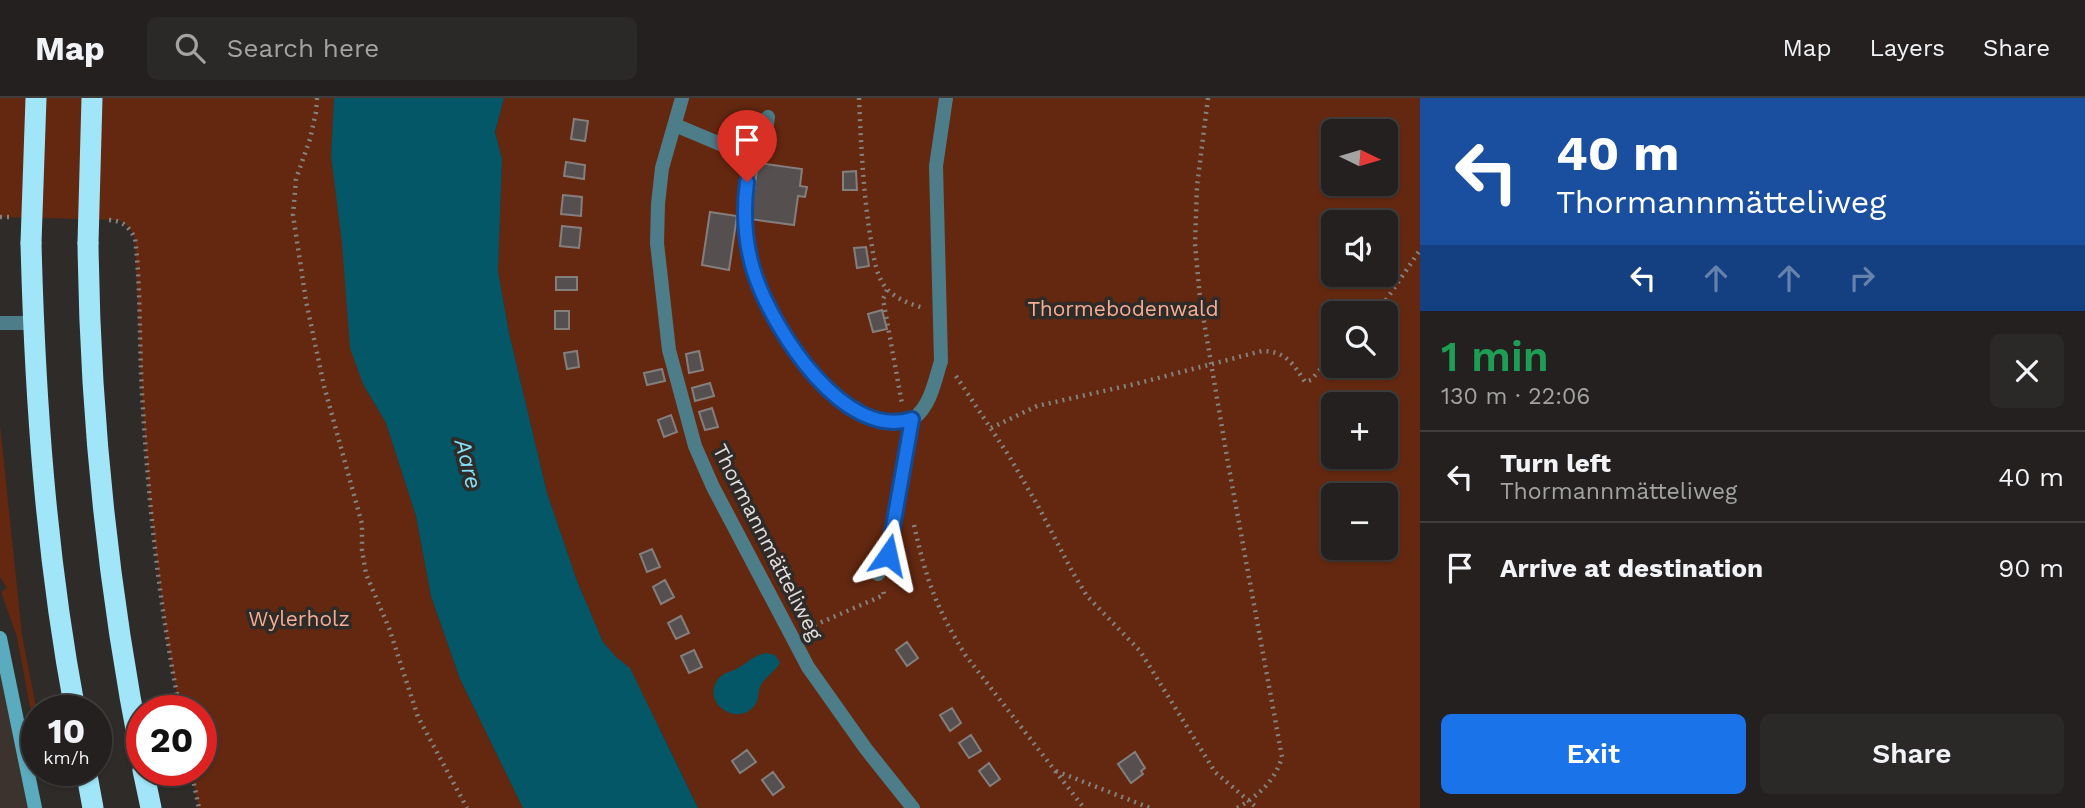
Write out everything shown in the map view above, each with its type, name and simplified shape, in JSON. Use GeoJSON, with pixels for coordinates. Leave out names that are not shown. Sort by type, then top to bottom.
{"type":"FeatureCollection","features":[{"type":"Feature","properties":{"kind":"highway"},"geometry":{"type":"LineString","coordinates":[[36,98],[33,323],[45,498],[72,695]]}},
{"type":"Feature","properties":{"kind":"highway"},"geometry":{"type":"LineString","coordinates":[[92,98],[88,243],[91,368],[101,493],[117,622],[130,695]]}},
{"type":"Feature","properties":{"kind":"highway"},"geometry":{"type":"LineString","coordinates":[[89,786],[93,808]]}},
{"type":"Feature","properties":{"kind":"highway"},"geometry":{"type":"LineString","coordinates":[[147,786],[151,808]]}},
{"type":"Feature","properties":{"kind":"street","name":"Thormannmätteliweg"},"geometry":{"type":"LineString","coordinates":[[682,98],[662,167],[657,205],[657,243],[669,350],[695,446],[713,487],[808,667],[913,808]]}},
{"type":"Feature","properties":{"kind":"street"},"geometry":{"type":"LineString","coordinates":[[878,574],[888,555],[892,537],[909,420],[926,402],[941,361],[936,166],[946,98]]}},
{"type":"Feature","properties":{"kind":"street"},"geometry":{"type":"LineString","coordinates":[[675,125],[750,158],[762,157],[768,117]]}},
{"type":"Feature","properties":{"kind":"street"},"geometry":{"type":"LineString","coordinates":[[750,158],[744,219],[755,276],[784,336],[817,378],[853,408],[880,420],[909,420]]}},
{"type":"Feature","properties":{"kind":"street"},"geometry":{"type":"LineString","coordinates":[[0,323],[33,323]]}},
{"type":"Feature","properties":{"kind":"street"},"geometry":{"type":"LineString","coordinates":[[0,638],[35,808]]}},
{"type":"Feature","properties":{"kind":"path"},"geometry":{"type":"LineString","coordinates":[[317,98],[310,139],[296,179],[293,215],[306,301],[324,386],[362,524],[366,574],[389,628],[418,717],[467,808]]}},
{"type":"Feature","properties":{"kind":"path"},"geometry":{"type":"LineString","coordinates":[[859,98],[868,219],[876,264],[887,289],[913,305],[929,310],[941,310]]}},
{"type":"Feature","properties":{"kind":"path"},"geometry":{"type":"LineString","coordinates":[[1208,98],[1196,186],[1195,244],[1200,298],[1282,757],[1278,771],[1268,785],[1237,808]]}},
{"type":"Feature","properties":{"kind":"path"},"geometry":{"type":"LineString","coordinates":[[0,217],[14,217]]}},
{"type":"Feature","properties":{"kind":"path"},"geometry":{"type":"LineString","coordinates":[[106,219],[119,220],[129,227],[135,238],[149,497],[163,614],[177,695]]}},
{"type":"Feature","properties":{"kind":"path"},"geometry":{"type":"LineString","coordinates":[[1385,301],[1420,250]]}},
{"type":"Feature","properties":{"kind":"path"},"geometry":{"type":"LineString","coordinates":[[887,289],[883,299],[909,420]]}},
{"type":"Feature","properties":{"kind":"path"},"geometry":{"type":"LineString","coordinates":[[991,428],[1037,405],[1262,351],[1273,351],[1287,357],[1305,382],[1311,380],[1321,369]]}},
{"type":"Feature","properties":{"kind":"path"},"geometry":{"type":"LineString","coordinates":[[941,361],[946,363],[956,376],[991,428],[1087,596],[1140,651],[1215,772],[1257,808]]}},
{"type":"Feature","properties":{"kind":"path"},"geometry":{"type":"LineString","coordinates":[[913,522],[925,573],[935,602],[950,630],[966,656],[1084,808]]}},
{"type":"Feature","properties":{"kind":"path"},"geometry":{"type":"LineString","coordinates":[[791,635],[884,595],[878,574]]}},
{"type":"Feature","properties":{"kind":"path"},"geometry":{"type":"LineString","coordinates":[[1055,771],[1150,808]]}},
{"type":"Feature","properties":{"kind":"path"},"geometry":{"type":"LineString","coordinates":[[194,786],[199,808]]}},
{"type":"Feature","properties":{"kind":"shaded area"},"geometry":{"type":"Polygon","coordinates":[[[0,638],[21,740],[21,786],[30,786],[35,808],[0,808],[0,638]]]}},
{"type":"Feature","properties":{"kind":"green space","name":"Wylerholz"},"geometry":{"type":"Polygon","coordinates":[[[0,98],[334,98],[331,156],[363,384],[386,423],[416,516],[431,596],[460,679],[523,808],[199,808],[194,786],[217,786],[217,695],[177,695],[167,640],[149,497],[135,238],[129,227],[119,220],[0,217],[0,98]]]}},
{"type":"Feature","properties":{"kind":"green space","name":"Thormebodenwald"},"geometry":{"type":"Polygon","coordinates":[[[504,98],[1420,98],[1420,808],[698,808],[658,725],[616,657],[603,642],[577,581],[547,493],[509,333],[498,271],[502,159],[495,132],[504,98]]]}},
{"type":"Feature","properties":{"kind":"green space"},"geometry":{"type":"Polygon","coordinates":[[[0,425],[22,635],[34,695],[28,695],[17,637],[1,592],[7,588],[0,577],[0,425]]]}},
{"type":"Feature","properties":{"kind":"water","name":"Aare"},"geometry":{"type":"Polygon","coordinates":[[[334,98],[504,98],[495,132],[502,159],[498,271],[509,333],[547,493],[577,581],[603,642],[630,668],[698,808],[523,808],[460,679],[431,596],[416,516],[386,423],[363,384],[350,348],[342,243],[331,156],[334,98]]]}},
{"type":"Feature","properties":{"kind":"water"},"geometry":{"type":"Polygon","coordinates":[[[766,653],[775,655],[780,662],[762,683],[756,703],[749,711],[741,714],[724,710],[714,696],[714,687],[719,678],[766,653]]]}},
{"type":"Feature","properties":{"kind":"building"},"geometry":{"type":"Polygon","coordinates":[[[574,119],[588,121],[585,141],[571,139],[574,119]]]}},
{"type":"Feature","properties":{"kind":"building"},"geometry":{"type":"Polygon","coordinates":[[[566,162],[585,165],[584,179],[564,176],[566,162]]]}},
{"type":"Feature","properties":{"kind":"building"},"geometry":{"type":"Polygon","coordinates":[[[758,163],[802,169],[800,186],[807,187],[805,197],[798,196],[794,225],[750,219],[758,163]]]}},
{"type":"Feature","properties":{"kind":"building"},"geometry":{"type":"Polygon","coordinates":[[[856,171],[857,190],[843,190],[843,172],[856,171]]]}},
{"type":"Feature","properties":{"kind":"building"},"geometry":{"type":"Polygon","coordinates":[[[563,195],[582,197],[581,216],[561,214],[563,195]]]}},
{"type":"Feature","properties":{"kind":"building"},"geometry":{"type":"Polygon","coordinates":[[[710,212],[737,216],[729,270],[702,265],[710,212]]]}},
{"type":"Feature","properties":{"kind":"building"},"geometry":{"type":"Polygon","coordinates":[[[562,226],[581,228],[579,248],[560,246],[562,226]]]}},
{"type":"Feature","properties":{"kind":"building"},"geometry":{"type":"Polygon","coordinates":[[[866,247],[869,266],[857,268],[854,248],[866,247]]]}},
{"type":"Feature","properties":{"kind":"building"},"geometry":{"type":"Polygon","coordinates":[[[556,277],[577,277],[577,290],[556,290],[556,277]]]}},
{"type":"Feature","properties":{"kind":"building"},"geometry":{"type":"Polygon","coordinates":[[[882,310],[887,329],[873,332],[868,314],[882,310]]]}},
{"type":"Feature","properties":{"kind":"building"},"geometry":{"type":"Polygon","coordinates":[[[555,311],[569,311],[569,329],[555,329],[555,311]]]}},
{"type":"Feature","properties":{"kind":"building"},"geometry":{"type":"Polygon","coordinates":[[[577,351],[579,367],[567,369],[564,353],[577,351]]]}},
{"type":"Feature","properties":{"kind":"building"},"geometry":{"type":"Polygon","coordinates":[[[699,351],[703,370],[689,373],[686,354],[699,351]]]}},
{"type":"Feature","properties":{"kind":"building"},"geometry":{"type":"Polygon","coordinates":[[[662,369],[665,381],[647,385],[644,373],[662,369]]]}},
{"type":"Feature","properties":{"kind":"building"},"geometry":{"type":"Polygon","coordinates":[[[710,383],[714,396],[695,401],[692,388],[710,383]]]}},
{"type":"Feature","properties":{"kind":"building"},"geometry":{"type":"Polygon","coordinates":[[[712,408],[718,427],[705,430],[699,412],[712,408]]]}},
{"type":"Feature","properties":{"kind":"building"},"geometry":{"type":"Polygon","coordinates":[[[671,415],[677,432],[664,437],[658,420],[671,415]]]}},
{"type":"Feature","properties":{"kind":"building"},"geometry":{"type":"Polygon","coordinates":[[[652,549],[660,567],[647,572],[640,554],[652,549]]]}},
{"type":"Feature","properties":{"kind":"building"},"geometry":{"type":"Polygon","coordinates":[[[665,580],[674,597],[661,604],[653,587],[665,580]]]}},
{"type":"Feature","properties":{"kind":"building"},"geometry":{"type":"Polygon","coordinates":[[[681,616],[689,633],[676,639],[668,623],[681,616]]]}},
{"type":"Feature","properties":{"kind":"building"},"geometry":{"type":"Polygon","coordinates":[[[907,642],[918,658],[907,666],[896,650],[907,642]]]}},
{"type":"Feature","properties":{"kind":"building"},"geometry":{"type":"Polygon","coordinates":[[[694,650],[702,667],[689,673],[681,656],[694,650]]]}},
{"type":"Feature","properties":{"kind":"building"},"geometry":{"type":"Polygon","coordinates":[[[952,708],[961,723],[950,731],[940,715],[952,708]]]}},
{"type":"Feature","properties":{"kind":"building"},"geometry":{"type":"Polygon","coordinates":[[[971,735],[981,751],[969,758],[959,743],[971,735]]]}},
{"type":"Feature","properties":{"kind":"building"},"geometry":{"type":"Polygon","coordinates":[[[747,750],[756,762],[740,773],[732,761],[747,750]]]}},
{"type":"Feature","properties":{"kind":"building"},"geometry":{"type":"Polygon","coordinates":[[[1135,752],[1145,768],[1141,771],[1143,774],[1131,783],[1118,764],[1135,752]]]}},
{"type":"Feature","properties":{"kind":"building"},"geometry":{"type":"Polygon","coordinates":[[[989,763],[1000,779],[990,786],[979,771],[989,763]]]}},
{"type":"Feature","properties":{"kind":"building"},"geometry":{"type":"Polygon","coordinates":[[[773,772],[784,787],[773,795],[762,780],[773,772]]]}},
{"type":"Feature","properties":{"kind":"route"},"geometry":{"type":"LineString","coordinates":[[747,182],[744,219],[755,276],[784,336],[817,378],[853,408],[867,416],[889,422],[912,419],[888,555]]}}]}
